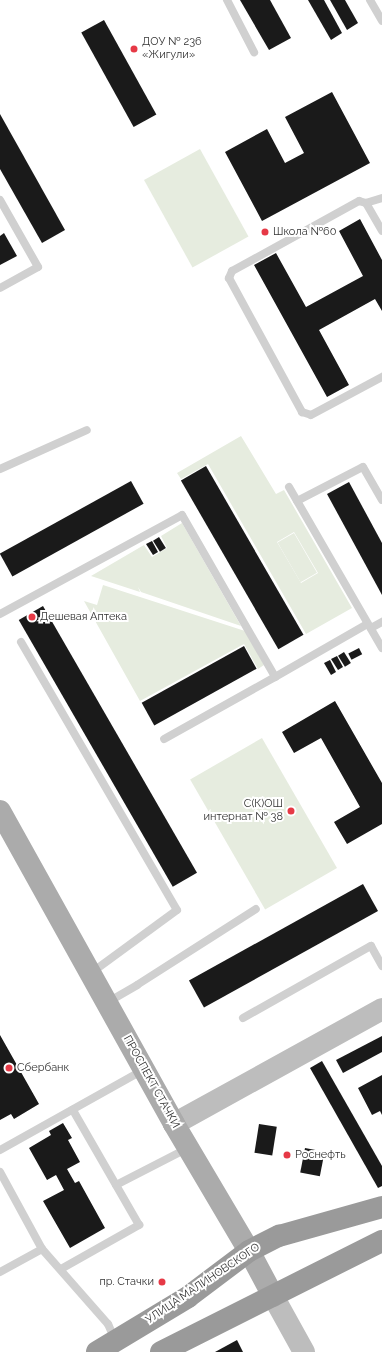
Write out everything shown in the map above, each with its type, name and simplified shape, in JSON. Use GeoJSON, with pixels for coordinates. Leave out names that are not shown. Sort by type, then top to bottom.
{"type":"FeatureCollection","features":[{"type":"Feature","properties":{"kind":"highway","name":"УЛИЦА МАЛИНОВСКОГО"},"geometry":{"type":"LineString","coordinates":[[97,1352],[188,1296],[249,1251],[280,1236],[382,1207]]}},
{"type":"Feature","properties":{"kind":"highway"},"geometry":{"type":"LineString","coordinates":[[161,1352],[382,1241]]}},
{"type":"Feature","properties":{"kind":"main road","name":"ПРОСПЕКТ СТАЧКИ"},"geometry":{"type":"LineString","coordinates":[[0,811],[174,1124],[249,1251],[273,1296]]}},
{"type":"Feature","properties":{"kind":"street"},"geometry":{"type":"LineString","coordinates":[[174,1124],[382,1009]]}},
{"type":"Feature","properties":{"kind":"street","name":"ПРОСПЕКТ СТАЧКИ"},"geometry":{"type":"LineString","coordinates":[[273,1296],[304,1352]]}},
{"type":"Feature","properties":{"kind":"lane"},"geometry":{"type":"LineString","coordinates":[[227,0],[254,52]]}},
{"type":"Feature","properties":{"kind":"lane"},"geometry":{"type":"LineString","coordinates":[[370,0],[382,21]]}},
{"type":"Feature","properties":{"kind":"lane"},"geometry":{"type":"LineString","coordinates":[[382,198],[366,203],[359,201],[232,271],[229,278],[302,412],[311,415],[382,377]]}},
{"type":"Feature","properties":{"kind":"lane"},"geometry":{"type":"LineString","coordinates":[[0,200],[38,267],[0,288]]}},
{"type":"Feature","properties":{"kind":"lane"},"geometry":{"type":"LineString","coordinates":[[366,203],[382,231]]}},
{"type":"Feature","properties":{"kind":"lane"},"geometry":{"type":"LineString","coordinates":[[0,469],[87,430]]}},
{"type":"Feature","properties":{"kind":"lane"},"geometry":{"type":"LineString","coordinates":[[297,501],[364,467],[382,500]]}},
{"type":"Feature","properties":{"kind":"lane"},"geometry":{"type":"LineString","coordinates":[[289,487],[382,648]]}},
{"type":"Feature","properties":{"kind":"lane"},"geometry":{"type":"LineString","coordinates":[[0,614],[182,515],[276,677]]}},
{"type":"Feature","properties":{"kind":"lane"},"geometry":{"type":"LineString","coordinates":[[164,739],[369,626],[382,622]]}},
{"type":"Feature","properties":{"kind":"lane"},"geometry":{"type":"LineString","coordinates":[[22,642],[177,910],[90,973]]}},
{"type":"Feature","properties":{"kind":"lane"},"geometry":{"type":"LineString","coordinates":[[107,1002],[256,909]]}},
{"type":"Feature","properties":{"kind":"lane"},"geometry":{"type":"LineString","coordinates":[[243,1018],[371,946],[382,966]]}},
{"type":"Feature","properties":{"kind":"lane"},"geometry":{"type":"LineString","coordinates":[[0,1150],[144,1070]]}},
{"type":"Feature","properties":{"kind":"lane"},"geometry":{"type":"LineString","coordinates":[[60,1269],[139,1225],[73,1110]]}},
{"type":"Feature","properties":{"kind":"lane"},"geometry":{"type":"LineString","coordinates":[[116,1185],[188,1148]]}},
{"type":"Feature","properties":{"kind":"lane"},"geometry":{"type":"LineString","coordinates":[[0,1172],[42,1249],[108,1324],[116,1341]]}},
{"type":"Feature","properties":{"kind":"lane"},"geometry":{"type":"LineString","coordinates":[[0,1272],[42,1249]]}},
{"type":"Feature","properties":{"kind":"shaded area"},"geometry":{"type":"Polygon","coordinates":[[[200,149],[248,236],[193,267],[144,180],[200,149]]]}},
{"type":"Feature","properties":{"kind":"shaded area"},"geometry":{"type":"Polygon","coordinates":[[[241,436],[276,494],[284,490],[352,608],[306,634],[208,464],[181,479],[177,473],[241,436]],[[294,532],[277,542],[301,583],[318,573],[294,532]]]}},
{"type":"Feature","properties":{"kind":"shaded area"},"geometry":{"type":"Polygon","coordinates":[[[182,523],[241,626],[141,592],[138,587],[140,592],[91,576],[144,545],[152,557],[167,548],[161,536],[182,523]]]}},
{"type":"Feature","properties":{"kind":"shaded area"},"geometry":{"type":"Polygon","coordinates":[[[294,533],[317,573],[301,582],[278,542],[294,533]]]}},
{"type":"Feature","properties":{"kind":"shaded area"},"geometry":{"type":"Polygon","coordinates":[[[103,585],[245,631],[264,665],[258,669],[244,644],[140,701],[84,601],[97,605],[103,585]]]}},
{"type":"Feature","properties":{"kind":"shaded area"},"geometry":{"type":"Polygon","coordinates":[[[262,738],[337,868],[265,909],[190,780],[262,738]]]}},
{"type":"Feature","properties":{"kind":"building"},"geometry":{"type":"Polygon","coordinates":[[[240,0],[270,0],[291,38],[269,50],[240,0]]]}},
{"type":"Feature","properties":{"kind":"building"},"geometry":{"type":"Polygon","coordinates":[[[308,0],[324,0],[342,33],[331,40],[308,0]]]}},
{"type":"Feature","properties":{"kind":"building"},"geometry":{"type":"Polygon","coordinates":[[[330,0],[345,0],[358,23],[347,30],[330,0]]]}},
{"type":"Feature","properties":{"kind":"building"},"geometry":{"type":"Polygon","coordinates":[[[104,20],[156,114],[134,127],[81,33],[104,20]]]}},
{"type":"Feature","properties":{"kind":"building"},"geometry":{"type":"Polygon","coordinates":[[[332,92],[370,163],[262,221],[225,152],[267,129],[285,163],[304,153],[285,117],[332,92]]]}},
{"type":"Feature","properties":{"kind":"building"},"geometry":{"type":"Polygon","coordinates":[[[0,114],[65,230],[42,243],[0,169],[0,114]]]}},
{"type":"Feature","properties":{"kind":"building"},"geometry":{"type":"Polygon","coordinates":[[[360,219],[382,260],[382,311],[375,299],[319,330],[349,385],[327,397],[254,265],[276,253],[306,307],[363,276],[339,231],[360,219]]]}},
{"type":"Feature","properties":{"kind":"building"},"geometry":{"type":"Polygon","coordinates":[[[4,233],[17,256],[0,265],[0,236],[4,233]]]}},
{"type":"Feature","properties":{"kind":"building"},"geometry":{"type":"Polygon","coordinates":[[[206,466],[304,635],[278,649],[181,481],[206,466]]]}},
{"type":"Feature","properties":{"kind":"building"},"geometry":{"type":"Polygon","coordinates":[[[131,481],[144,504],[12,576],[0,554],[131,481]]]}},
{"type":"Feature","properties":{"kind":"building"},"geometry":{"type":"Polygon","coordinates":[[[349,482],[382,543],[382,595],[327,494],[349,482]]]}},
{"type":"Feature","properties":{"kind":"building"},"geometry":{"type":"Polygon","coordinates":[[[159,537],[166,548],[160,552],[153,541],[159,537]]]}},
{"type":"Feature","properties":{"kind":"building"},"geometry":{"type":"Polygon","coordinates":[[[152,541],[158,552],[153,555],[146,544],[152,541]]]}},
{"type":"Feature","properties":{"kind":"building"},"geometry":{"type":"Polygon","coordinates":[[[43,606],[197,873],[173,887],[19,620],[43,606]]]}},
{"type":"Feature","properties":{"kind":"building"},"geometry":{"type":"Polygon","coordinates":[[[244,646],[257,669],[154,725],[142,703],[244,646]]]}},
{"type":"Feature","properties":{"kind":"building"},"geometry":{"type":"Polygon","coordinates":[[[359,648],[362,654],[351,660],[348,653],[359,648]]]}},
{"type":"Feature","properties":{"kind":"building"},"geometry":{"type":"Polygon","coordinates":[[[344,652],[351,663],[345,667],[338,656],[344,652]]]}},
{"type":"Feature","properties":{"kind":"building"},"geometry":{"type":"Polygon","coordinates":[[[337,656],[343,667],[338,670],[331,659],[337,656]]]}},
{"type":"Feature","properties":{"kind":"building"},"geometry":{"type":"Polygon","coordinates":[[[330,660],[336,672],[331,675],[324,663],[330,660]]]}},
{"type":"Feature","properties":{"kind":"building"},"geometry":{"type":"Polygon","coordinates":[[[335,701],[382,783],[382,824],[347,844],[334,822],[360,807],[321,738],[294,753],[282,732],[335,701]]]}},
{"type":"Feature","properties":{"kind":"building"},"geometry":{"type":"Polygon","coordinates":[[[363,884],[378,911],[204,1008],[189,980],[363,884]]]}},
{"type":"Feature","properties":{"kind":"building"},"geometry":{"type":"Polygon","coordinates":[[[0,1035],[39,1104],[14,1119],[11,1114],[0,1120],[0,1035]]]}},
{"type":"Feature","properties":{"kind":"building"},"geometry":{"type":"Polygon","coordinates":[[[382,1036],[382,1052],[343,1073],[336,1060],[382,1036]]]}},
{"type":"Feature","properties":{"kind":"building"},"geometry":{"type":"Polygon","coordinates":[[[322,1061],[382,1166],[382,1186],[378,1188],[310,1068],[322,1061]]]}},
{"type":"Feature","properties":{"kind":"building"},"geometry":{"type":"Polygon","coordinates":[[[382,1075],[382,1115],[380,1111],[372,1115],[358,1088],[382,1075]]]}},
{"type":"Feature","properties":{"kind":"building"},"geometry":{"type":"Polygon","coordinates":[[[63,1123],[72,1138],[68,1140],[80,1162],[67,1169],[75,1183],[79,1181],[105,1228],[70,1248],[43,1201],[64,1190],[56,1175],[47,1180],[29,1148],[51,1135],[49,1131],[63,1123]]]}},
{"type":"Feature","properties":{"kind":"building"},"geometry":{"type":"Polygon","coordinates":[[[259,1124],[277,1127],[272,1155],[254,1153],[259,1124]]]}},
{"type":"Feature","properties":{"kind":"building"},"geometry":{"type":"Polygon","coordinates":[[[305,1148],[325,1152],[320,1176],[300,1173],[305,1148]]]}},
{"type":"Feature","properties":{"kind":"building"},"geometry":{"type":"Polygon","coordinates":[[[237,1340],[243,1352],[215,1352],[237,1340]]]}},
{"type":"Feature","properties":{"kind":"place","name":"ДОУ № 236 «Жигули»"},"geometry":{"type":"Point","coordinates":[134,49]}},
{"type":"Feature","properties":{"kind":"place","name":"Школа №60"},"geometry":{"type":"Point","coordinates":[265,232]}},
{"type":"Feature","properties":{"kind":"place","name":"Дешевая Аптека"},"geometry":{"type":"Point","coordinates":[32,617]}},
{"type":"Feature","properties":{"kind":"place","name":"С(К)ОШ интернат № 38"},"geometry":{"type":"Point","coordinates":[291,811]}},
{"type":"Feature","properties":{"kind":"place","name":"Сбербанк"},"geometry":{"type":"Point","coordinates":[9,1068]}},
{"type":"Feature","properties":{"kind":"place","name":"Роснефть"},"geometry":{"type":"Point","coordinates":[287,1155]}},
{"type":"Feature","properties":{"kind":"place","name":"пр. Стачки"},"geometry":{"type":"Point","coordinates":[162,1282]}}]}
